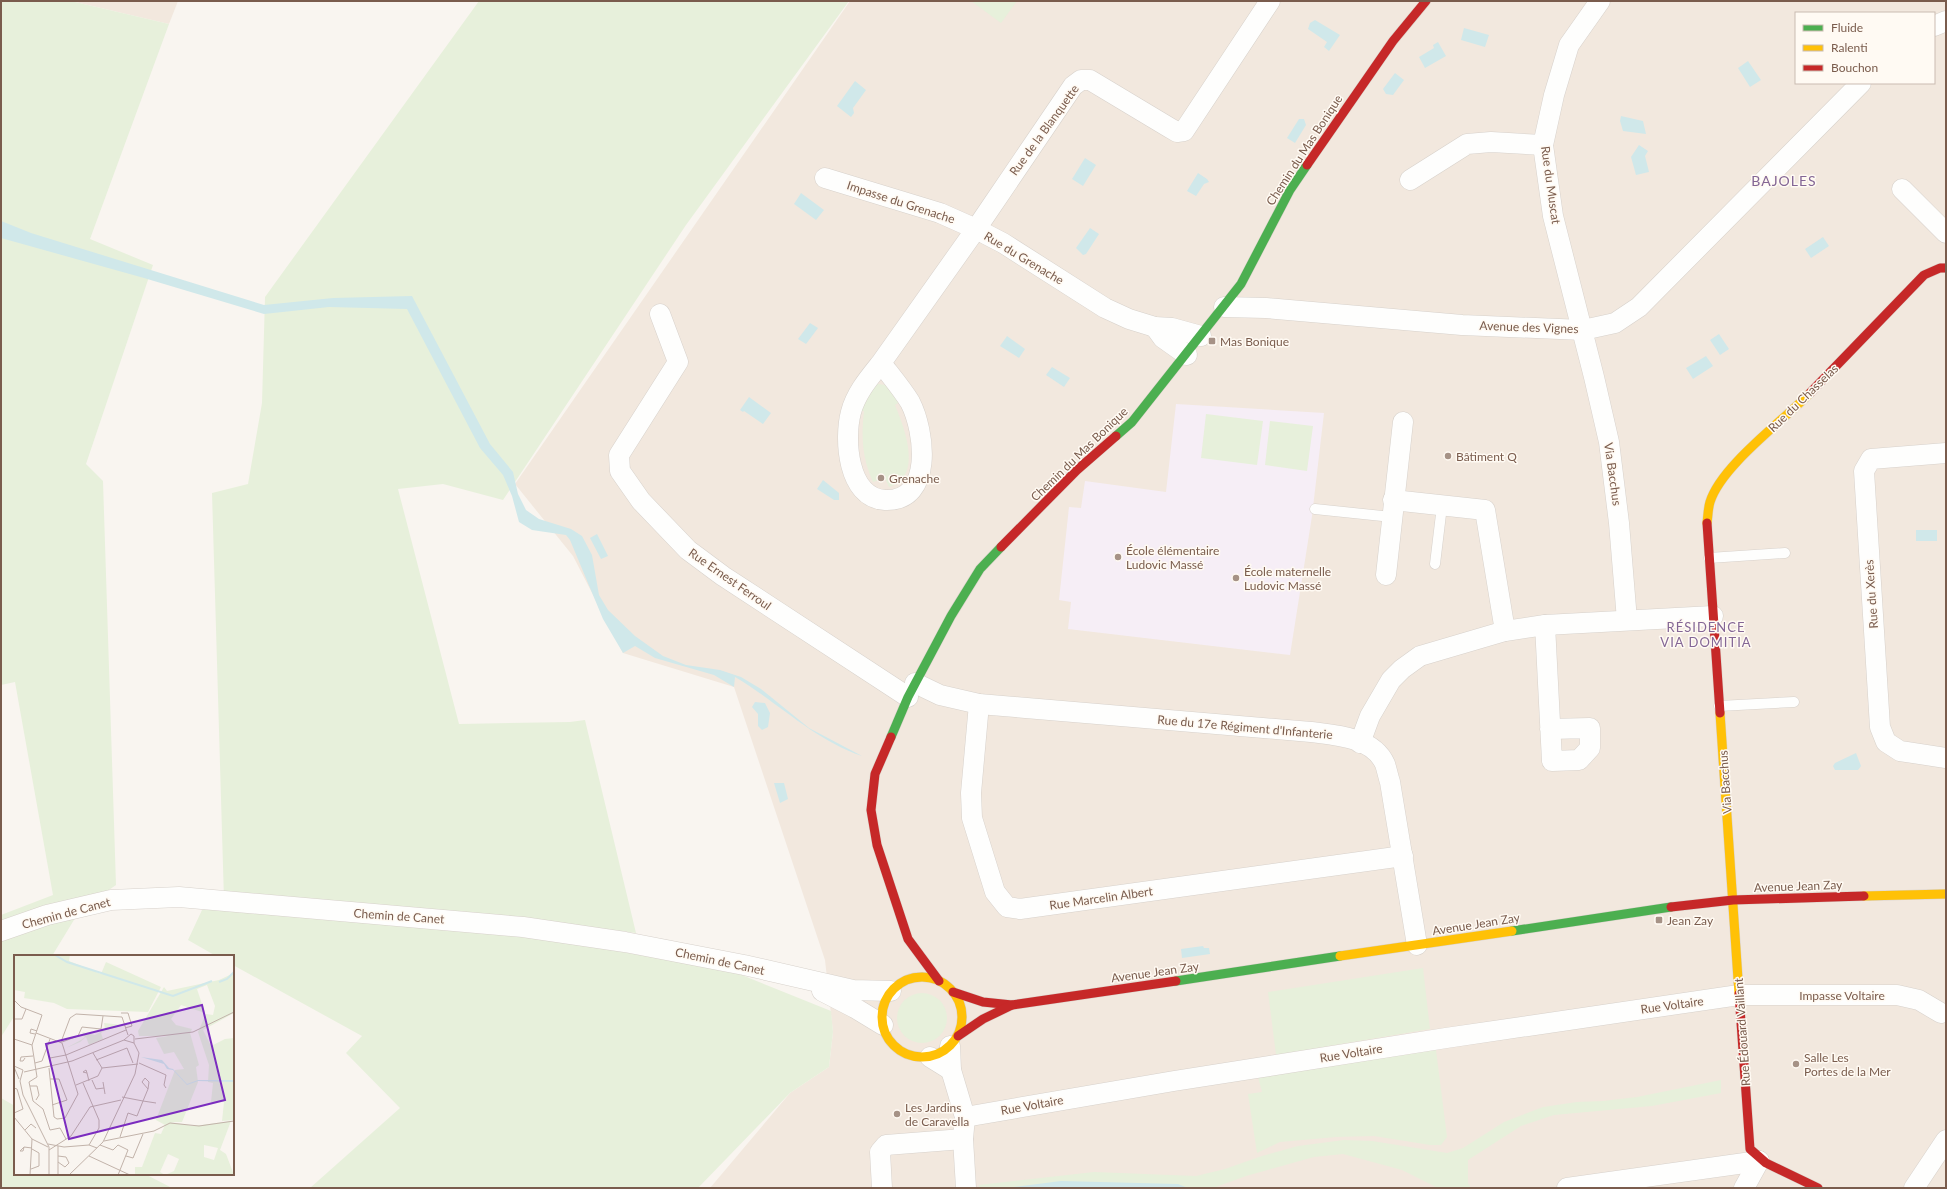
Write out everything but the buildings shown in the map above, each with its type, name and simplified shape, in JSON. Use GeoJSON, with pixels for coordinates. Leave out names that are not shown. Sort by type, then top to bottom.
{"type":"FeatureCollection","features":[{"type":"Feature","properties":{"kind":"street","name":"Rue de la Blanquette"},"geometry":{"type":"LineString","coordinates":[[976,229],[1073,86],[1081,80],[1090,80],[1177,132],[1184,131],[1270,1]]}},
{"type":"Feature","properties":{"kind":"street","name":"Chemin du Mas Bonique"},"geometry":{"type":"LineString","coordinates":[[939,981],[908,939],[877,845],[871,810],[876,774],[912,690],[951,616],[980,569],[1076,470],[1132,422],[1224,308],[1241,284],[1290,190],[1393,41],[1426,1]]}},
{"type":"Feature","properties":{"kind":"street","name":"Rue du Muscat"},"geometry":{"type":"LineString","coordinates":[[1583,330],[1553,216],[1544,145],[1554,95],[1569,45],[1600,1]]}},
{"type":"Feature","properties":{"kind":"street"},"geometry":{"type":"LineString","coordinates":[[1935,26],[1946,21]]}},
{"type":"Feature","properties":{"kind":"street","name":"Avenue des Vignes"},"geometry":{"type":"LineString","coordinates":[[1224,308],[1266,308],[1462,325],[1583,330],[1615,323],[1639,307],[1860,84]]}},
{"type":"Feature","properties":{"kind":"street"},"geometry":{"type":"LineString","coordinates":[[1410,180],[1467,144],[1491,142],[1544,145]]}},
{"type":"Feature","properties":{"kind":"street","name":"Impasse du Grenache"},"geometry":{"type":"LineString","coordinates":[[825,178],[940,213],[976,229]]}},
{"type":"Feature","properties":{"kind":"street"},"geometry":{"type":"LineString","coordinates":[[1902,189],[1946,233]]}},
{"type":"Feature","properties":{"kind":"street","name":"Rue du Grenache"},"geometry":{"type":"LineString","coordinates":[[881,363],[910,403],[921,440],[922,458],[916,484],[910,491],[897,499],[884,500],[870,496],[857,482],[849,460],[847,435],[851,411],[859,392],[976,229],[1003,243],[1106,308],[1159,333],[1187,355]]}},
{"type":"Feature","properties":{"kind":"street","name":"Rue du Chasselas"},"geometry":{"type":"LineString","coordinates":[[1708,558],[1707,522],[1710,502],[1716,487],[1733,466],[1807,396],[1924,275],[1940,268],[1946,268]]}},
{"type":"Feature","properties":{"kind":"street"},"geometry":{"type":"LineString","coordinates":[[1241,284],[1266,308]]}},
{"type":"Feature","properties":{"kind":"street","name":"Rue Ernest Ferroul"},"geometry":{"type":"LineString","coordinates":[[660,314],[678,362],[619,455],[620,471],[641,501],[688,550],[723,576],[912,690]]}},
{"type":"Feature","properties":{"kind":"street","name":"Rue du Grenache"},"geometry":{"type":"LineString","coordinates":[[1159,333],[1172,328],[1201,336]]}},
{"type":"Feature","properties":{"kind":"street","name":"Via Bacchus"},"geometry":{"type":"LineString","coordinates":[[1583,330],[1609,442],[1620,523],[1627,620]]}},
{"type":"Feature","properties":{"kind":"street"},"geometry":{"type":"LineString","coordinates":[[1159,333],[1173,373]]}},
{"type":"Feature","properties":{"kind":"street"},"geometry":{"type":"LineString","coordinates":[[1386,575],[1392,509],[1403,422]]}},
{"type":"Feature","properties":{"kind":"street","name":"Rue du Xerès"},"geometry":{"type":"LineString","coordinates":[[1946,453],[1871,459],[1864,471],[1880,727],[1886,742],[1900,751],[1946,758]]}},
{"type":"Feature","properties":{"kind":"street"},"geometry":{"type":"LineString","coordinates":[[1392,509],[1442,506],[1485,510],[1504,630]]}},
{"type":"Feature","properties":{"kind":"street","name":"Via Bacchus"},"geometry":{"type":"LineString","coordinates":[[1708,558],[1733,900]]}},
{"type":"Feature","properties":{"kind":"street"},"geometry":{"type":"LineString","coordinates":[[1360,743],[1370,716],[1391,680],[1402,669],[1420,656],[1504,630],[1545,625],[1713,616]]}},
{"type":"Feature","properties":{"kind":"street"},"geometry":{"type":"LineString","coordinates":[[1545,625],[1550,729]]}},
{"type":"Feature","properties":{"kind":"street","name":"Rue du 17e Régiment d'Infanterie"},"geometry":{"type":"LineString","coordinates":[[912,690],[979,704],[1311,732],[1346,737],[1360,743],[1375,751],[1384,763],[1390,782],[1417,945]]}},
{"type":"Feature","properties":{"kind":"street","name":"Rue Marcelin Albert"},"geometry":{"type":"LineString","coordinates":[[979,704],[971,792],[972,818],[994,892],[1007,907],[1020,909],[1403,856]]}},
{"type":"Feature","properties":{"kind":"street","name":"Avenue Jean Zay"},"geometry":{"type":"LineString","coordinates":[[954,1041],[983,1018],[1012,1006],[1608,916],[1733,900],[1946,894]]}},
{"type":"Feature","properties":{"kind":"street","name":"Chemin de Canet"},"geometry":{"type":"LineString","coordinates":[[1,931],[47,916],[111,900],[179,897],[523,927],[624,942],[744,965],[853,990],[895,988]]}},
{"type":"Feature","properties":{"kind":"street","name":"Rue Édouard Vaillant"},"geometry":{"type":"LineString","coordinates":[[1733,900],[1750,1149],[1759,1160]]}},
{"type":"Feature","properties":{"kind":"street","name":"Chemin du Mas Bonique"},"geometry":{"type":"LineString","coordinates":[[906,954],[908,939]]}},
{"type":"Feature","properties":{"kind":"street"},"geometry":{"type":"LineString","coordinates":[[903,974],[885,1001],[882,1013],[883,1025],[888,1038],[897,1048],[909,1055],[930,1057],[941,1053],[954,1041]]}},
{"type":"Feature","properties":{"kind":"street"},"geometry":{"type":"LineString","coordinates":[[895,988],[912,978],[926,977],[939,981],[953,992],[959,1002],[962,1013],[962,1025],[954,1041],[951,1070],[965,1117],[963,1139],[966,1188]]}},
{"type":"Feature","properties":{"kind":"street","name":"Chemin de Canet"},"geometry":{"type":"LineString","coordinates":[[797,978],[855,1008],[883,1025]]}},
{"type":"Feature","properties":{"kind":"street","name":"Avenue Jean Zay"},"geometry":{"type":"LineString","coordinates":[[953,992],[983,1002],[1012,1006]]}},
{"type":"Feature","properties":{"kind":"street","name":"Impasse Voltaire"},"geometry":{"type":"LineString","coordinates":[[1739,995],[1898,995],[1918,1000],[1941,1013]]}},
{"type":"Feature","properties":{"kind":"street","name":"Rue Voltaire"},"geometry":{"type":"LineString","coordinates":[[965,1117],[1438,1039],[1739,995]]}},
{"type":"Feature","properties":{"kind":"street"},"geometry":{"type":"LineString","coordinates":[[930,1057],[951,1070]]}},
{"type":"Feature","properties":{"kind":"street"},"geometry":{"type":"LineString","coordinates":[[882,1188],[880,1152],[886,1145],[963,1139]]}},
{"type":"Feature","properties":{"kind":"street"},"geometry":{"type":"LineString","coordinates":[[1914,1188],[1946,1140]]}},
{"type":"Feature","properties":{"kind":"street"},"geometry":{"type":"LineString","coordinates":[[1567,1188],[1759,1160],[1797,1179],[1809,1181],[1818,1188]]}},
{"type":"Feature","properties":{"kind":"street"},"geometry":{"type":"LineString","coordinates":[[1744,1188],[1759,1160]]}},
{"type":"Feature","properties":{"kind":"lane"},"geometry":{"type":"LineString","coordinates":[[1435,564],[1442,506]]}},
{"type":"Feature","properties":{"kind":"lane"},"geometry":{"type":"LineString","coordinates":[[1315,509],[1392,509]]}},
{"type":"Feature","properties":{"kind":"lane"},"geometry":{"type":"LineString","coordinates":[[1708,558],[1785,553]]}},
{"type":"Feature","properties":{"kind":"lane"},"geometry":{"type":"LineString","coordinates":[[1719,706],[1794,702]]}},
{"type":"Feature","properties":{"kind":"shaded area"},"geometry":{"type":"Polygon","coordinates":[[[71,1],[178,1],[169,24],[71,1]]]}},
{"type":"Feature","properties":{"kind":"shaded area"},"geometry":{"type":"Polygon","coordinates":[[[850,1],[1946,1],[1946,1188],[710,1188],[790,1093],[829,1067],[833,1032],[825,960],[734,687],[623,653],[573,556],[515,484],[850,1]]]}},
{"type":"Feature","properties":{"kind":"shaded area"},"geometry":{"type":"Polygon","coordinates":[[[1176,404],[1324,413],[1312,516],[1290,655],[1068,629],[1071,602],[1059,600],[1069,507],[1081,508],[1085,481],[1166,492],[1176,404]]]}},
{"type":"Feature","properties":{"kind":"green space"},"geometry":{"type":"Polygon","coordinates":[[[1,1],[71,1],[169,24],[90,239],[153,265],[86,464],[103,481],[116,885],[80,910],[53,955],[14,955],[14,1017],[1,1037],[1,915],[53,895],[15,682],[1,685],[1,1]]]}},
{"type":"Feature","properties":{"kind":"green space"},"geometry":{"type":"Polygon","coordinates":[[[479,1],[849,1],[686,225],[503,500],[443,484],[398,489],[459,724],[570,722],[585,720],[636,933],[490,914],[475,928],[727,969],[831,1011],[833,1032],[829,1067],[790,1093],[698,1188],[310,1188],[400,1108],[346,1053],[362,1036],[234,966],[234,955],[214,955],[188,940],[202,910],[224,900],[212,493],[248,484],[262,403],[265,297],[479,1]]]}},
{"type":"Feature","properties":{"kind":"green space"},"geometry":{"type":"Polygon","coordinates":[[[971,1],[1017,1],[1001,23],[971,1]]]}},
{"type":"Feature","properties":{"kind":"green space"},"geometry":{"type":"Polygon","coordinates":[[[872,385],[885,385],[901,401],[895,405],[903,426],[908,450],[909,462],[906,473],[900,482],[889,487],[883,474],[878,476],[879,480],[873,482],[869,473],[863,447],[864,411],[857,410],[872,385]]]}},
{"type":"Feature","properties":{"kind":"green space"},"geometry":{"type":"Polygon","coordinates":[[[1206,414],[1263,421],[1257,465],[1201,458],[1206,414]]]}},
{"type":"Feature","properties":{"kind":"green space"},"geometry":{"type":"Polygon","coordinates":[[[1270,421],[1313,426],[1307,471],[1265,465],[1270,421]]]}},
{"type":"Feature","properties":{"kind":"green space"},"geometry":{"type":"Polygon","coordinates":[[[1423,968],[1430,1029],[1276,1055],[1268,992],[1423,968]]]}},
{"type":"Feature","properties":{"kind":"green space"},"geometry":{"type":"Polygon","coordinates":[[[927,993],[932,994],[940,1000],[946,1008],[946,1028],[940,1036],[932,1042],[917,1043],[912,1042],[904,1036],[898,1028],[897,1013],[898,1008],[904,1000],[912,994],[927,993]]]}},
{"type":"Feature","properties":{"kind":"green space"},"geometry":{"type":"Polygon","coordinates":[[[1436,1050],[1447,1137],[1441,1145],[1430,1145],[1374,1136],[1336,1137],[1280,1142],[1257,1153],[1248,1094],[1262,1092],[1258,1077],[1436,1050]]]}},
{"type":"Feature","properties":{"kind":"green space"},"geometry":{"type":"Polygon","coordinates":[[[1721,1080],[1721,1093],[1652,1106],[1554,1115],[1521,1126],[1468,1160],[1468,1183],[1471,1188],[1438,1188],[1402,1170],[1343,1154],[1314,1157],[1246,1176],[1213,1188],[979,1188],[979,1185],[1094,1172],[1196,1176],[1225,1169],[1262,1156],[1298,1146],[1344,1140],[1372,1141],[1447,1153],[1463,1148],[1504,1122],[1543,1107],[1577,1102],[1637,1097],[1721,1080]]]}},
{"type":"Feature","properties":{"kind":"green space"},"geometry":{"type":"Polygon","coordinates":[[[1,1098],[14,1105],[14,1175],[147,1175],[172,1188],[1,1188],[1,1098]]]}},
{"type":"Feature","properties":{"kind":"water"},"geometry":{"type":"Polygon","coordinates":[[[1315,20],[1340,35],[1329,51],[1324,47],[1327,42],[1308,29],[1310,23],[1315,20]]]}},
{"type":"Feature","properties":{"kind":"water"},"geometry":{"type":"Polygon","coordinates":[[[1464,28],[1489,35],[1485,47],[1461,40],[1464,28]]]}},
{"type":"Feature","properties":{"kind":"water"},"geometry":{"type":"Polygon","coordinates":[[[1438,42],[1446,56],[1425,68],[1419,57],[1434,48],[1433,45],[1438,42]]]}},
{"type":"Feature","properties":{"kind":"water"},"geometry":{"type":"Polygon","coordinates":[[[1748,61],[1761,80],[1750,87],[1738,68],[1748,61]]]}},
{"type":"Feature","properties":{"kind":"water"},"geometry":{"type":"Polygon","coordinates":[[[1395,73],[1404,80],[1393,95],[1386,94],[1383,89],[1395,73]]]}},
{"type":"Feature","properties":{"kind":"water"},"geometry":{"type":"Polygon","coordinates":[[[855,81],[866,90],[853,108],[854,113],[851,117],[837,106],[855,81]]]}},
{"type":"Feature","properties":{"kind":"water"},"geometry":{"type":"Polygon","coordinates":[[[1621,116],[1643,121],[1646,134],[1623,131],[1620,121],[1621,116]]]}},
{"type":"Feature","properties":{"kind":"water"},"geometry":{"type":"Polygon","coordinates":[[[1299,119],[1304,119],[1306,125],[1295,143],[1287,138],[1299,119]]]}},
{"type":"Feature","properties":{"kind":"water"},"geometry":{"type":"Polygon","coordinates":[[[1639,145],[1648,151],[1645,156],[1649,172],[1636,175],[1631,157],[1639,145]]]}},
{"type":"Feature","properties":{"kind":"water"},"geometry":{"type":"Polygon","coordinates":[[[1085,158],[1096,165],[1083,186],[1072,179],[1085,158]]]}},
{"type":"Feature","properties":{"kind":"water"},"geometry":{"type":"Polygon","coordinates":[[[1198,173],[1209,182],[1204,184],[1196,196],[1187,191],[1198,173]]]}},
{"type":"Feature","properties":{"kind":"water"},"geometry":{"type":"Polygon","coordinates":[[[801,193],[824,210],[816,220],[794,204],[801,193]]]}},
{"type":"Feature","properties":{"kind":"water"},"geometry":{"type":"Polygon","coordinates":[[[1,221],[31,233],[264,305],[333,298],[412,296],[490,444],[513,472],[518,494],[526,510],[539,519],[571,529],[582,536],[592,555],[599,595],[608,610],[635,636],[663,656],[686,665],[720,670],[741,677],[761,689],[808,727],[735,677],[734,687],[714,675],[655,658],[635,646],[623,653],[603,619],[570,540],[566,535],[532,530],[519,522],[512,496],[503,475],[480,448],[407,309],[329,307],[264,314],[144,278],[1,238],[1,221]]]}},
{"type":"Feature","properties":{"kind":"water"},"geometry":{"type":"Polygon","coordinates":[[[1090,228],[1099,234],[1086,254],[1083,255],[1076,248],[1090,228]]]}},
{"type":"Feature","properties":{"kind":"water"},"geometry":{"type":"Polygon","coordinates":[[[1823,237],[1829,246],[1811,258],[1805,249],[1823,237]]]}},
{"type":"Feature","properties":{"kind":"water"},"geometry":{"type":"Polygon","coordinates":[[[810,323],[818,328],[806,344],[798,339],[810,323]]]}},
{"type":"Feature","properties":{"kind":"water"},"geometry":{"type":"Polygon","coordinates":[[[1719,334],[1729,349],[1720,355],[1710,340],[1719,334]]]}},
{"type":"Feature","properties":{"kind":"water"},"geometry":{"type":"Polygon","coordinates":[[[1007,336],[1025,349],[1019,358],[1000,346],[1007,336]]]}},
{"type":"Feature","properties":{"kind":"water"},"geometry":{"type":"Polygon","coordinates":[[[1706,356],[1713,366],[1693,379],[1686,368],[1706,356]]]}},
{"type":"Feature","properties":{"kind":"water"},"geometry":{"type":"Polygon","coordinates":[[[1052,367],[1070,378],[1064,387],[1046,375],[1052,367]]]}},
{"type":"Feature","properties":{"kind":"water"},"geometry":{"type":"Polygon","coordinates":[[[749,397],[771,413],[763,424],[744,411],[743,412],[740,410],[749,397]]]}},
{"type":"Feature","properties":{"kind":"water"},"geometry":{"type":"Polygon","coordinates":[[[823,480],[839,493],[839,500],[834,500],[817,489],[823,480]]]}},
{"type":"Feature","properties":{"kind":"water"},"geometry":{"type":"Polygon","coordinates":[[[1916,530],[1937,530],[1937,541],[1916,541],[1916,530]]]}},
{"type":"Feature","properties":{"kind":"water"},"geometry":{"type":"Polygon","coordinates":[[[597,534],[608,556],[601,559],[590,538],[597,534]]]}},
{"type":"Feature","properties":{"kind":"water"},"geometry":{"type":"Polygon","coordinates":[[[755,702],[765,703],[770,713],[768,727],[762,730],[758,726],[758,714],[752,707],[755,702]]]}},
{"type":"Feature","properties":{"kind":"water"},"geometry":{"type":"Polygon","coordinates":[[[810,728],[862,756],[844,749],[828,740],[810,728]]]}},
{"type":"Feature","properties":{"kind":"water"},"geometry":{"type":"Polygon","coordinates":[[[1856,753],[1861,766],[1858,770],[1835,770],[1833,766],[1835,763],[1856,753]]]}},
{"type":"Feature","properties":{"kind":"water"},"geometry":{"type":"Polygon","coordinates":[[[774,783],[784,783],[788,799],[780,803],[774,783]]]}},
{"type":"Feature","properties":{"kind":"water"},"geometry":{"type":"Polygon","coordinates":[[[1203,946],[1204,948],[1209,948],[1210,954],[1182,958],[1181,949],[1203,946]]]}},
{"type":"Feature","properties":{"kind":"water"},"geometry":{"type":"Polygon","coordinates":[[[1061,1181],[1178,1184],[1188,1188],[1006,1188],[1061,1181]]]}},
{"type":"Feature","properties":{"kind":"traffic: fast"},"geometry":{"type":"LineString","coordinates":[[1116,436],[1132,422],[1241,284],[1290,190],[1307,165]]}},
{"type":"Feature","properties":{"kind":"traffic: fast"},"geometry":{"type":"LineString","coordinates":[[891,737],[908,697],[951,616],[980,569],[1001,547]]}},
{"type":"Feature","properties":{"kind":"traffic: fast"},"geometry":{"type":"LineString","coordinates":[[1512,931],[1671,907]]}},
{"type":"Feature","properties":{"kind":"traffic: fast"},"geometry":{"type":"LineString","coordinates":[[1176,981],[1340,956]]}},
{"type":"Feature","properties":{"kind":"traffic: slow"},"geometry":{"type":"LineString","coordinates":[[1707,523],[1710,502],[1716,488],[1726,474],[1754,444],[1810,393]]}},
{"type":"Feature","properties":{"kind":"traffic: slow"},"geometry":{"type":"LineString","coordinates":[[1720,713],[1739,994]]}},
{"type":"Feature","properties":{"kind":"traffic: slow"},"geometry":{"type":"LineString","coordinates":[[1864,896],[1946,894]]}},
{"type":"Feature","properties":{"kind":"traffic: slow"},"geometry":{"type":"LineString","coordinates":[[1340,956],[1512,931]]}},
{"type":"Feature","properties":{"kind":"traffic: slow"},"geometry":{"type":"LineString","coordinates":[[922,977],[937,980],[950,989],[959,1002],[962,1017],[959,1032],[950,1045],[937,1054],[922,1057],[907,1054],[894,1045],[885,1032],[882,1017],[885,1002],[894,989],[907,980],[922,977]]}},
{"type":"Feature","properties":{"kind":"traffic: jam"},"geometry":{"type":"LineString","coordinates":[[1307,165],[1393,41],[1426,1]]}},
{"type":"Feature","properties":{"kind":"traffic: jam"},"geometry":{"type":"LineString","coordinates":[[1810,393],[1924,275],[1940,268],[1946,268]]}},
{"type":"Feature","properties":{"kind":"traffic: jam"},"geometry":{"type":"LineString","coordinates":[[1001,547],[1077,470],[1116,436]]}},
{"type":"Feature","properties":{"kind":"traffic: jam"},"geometry":{"type":"LineString","coordinates":[[1707,523],[1720,713]]}},
{"type":"Feature","properties":{"kind":"traffic: jam"},"geometry":{"type":"LineString","coordinates":[[891,737],[875,774],[871,810],[877,845],[908,939],[939,981]]}},
{"type":"Feature","properties":{"kind":"traffic: jam"},"geometry":{"type":"LineString","coordinates":[[1671,907],[1733,900],[1864,896]]}},
{"type":"Feature","properties":{"kind":"traffic: jam"},"geometry":{"type":"LineString","coordinates":[[953,992],[983,1002],[1012,1005],[1176,981]]}},
{"type":"Feature","properties":{"kind":"traffic: jam"},"geometry":{"type":"LineString","coordinates":[[1739,994],[1750,1149],[1766,1163],[1818,1188]]}},
{"type":"Feature","properties":{"kind":"traffic: jam"},"geometry":{"type":"LineString","coordinates":[[958,1036],[983,1019],[1012,1005]]}},
{"type":"Feature","properties":{"kind":"place","name":"Mas Bonique"},"geometry":{"type":"Point","coordinates":[1212,341]}},
{"type":"Feature","properties":{"kind":"place","name":"Bâtiment Q"},"geometry":{"type":"Point","coordinates":[1448,456]}},
{"type":"Feature","properties":{"kind":"place","name":"Grenache"},"geometry":{"type":"Point","coordinates":[881,478]}},
{"type":"Feature","properties":{"kind":"place","name":"École élémentaire Ludovic Massé"},"geometry":{"type":"Point","coordinates":[1118,557]}},
{"type":"Feature","properties":{"kind":"place","name":"École maternelle Ludovic Massé"},"geometry":{"type":"Point","coordinates":[1236,578]}},
{"type":"Feature","properties":{"kind":"place","name":"Jean Zay"},"geometry":{"type":"Point","coordinates":[1659,920]}},
{"type":"Feature","properties":{"kind":"place","name":"Salle Les Portes de la Mer"},"geometry":{"type":"Point","coordinates":[1796,1064]}},
{"type":"Feature","properties":{"kind":"place","name":"Les Jardins de Caravella"},"geometry":{"type":"Point","coordinates":[897,1114]}},
{"type":"Feature","properties":{"kind":"district","name":"BAJOLES"},"geometry":{"type":"Point","coordinates":[1784,180]}},
{"type":"Feature","properties":{"kind":"district","name":"RÉSIDENCE VIA DOMITIA"},"geometry":{"type":"Point","coordinates":[1706,634]}}]}
